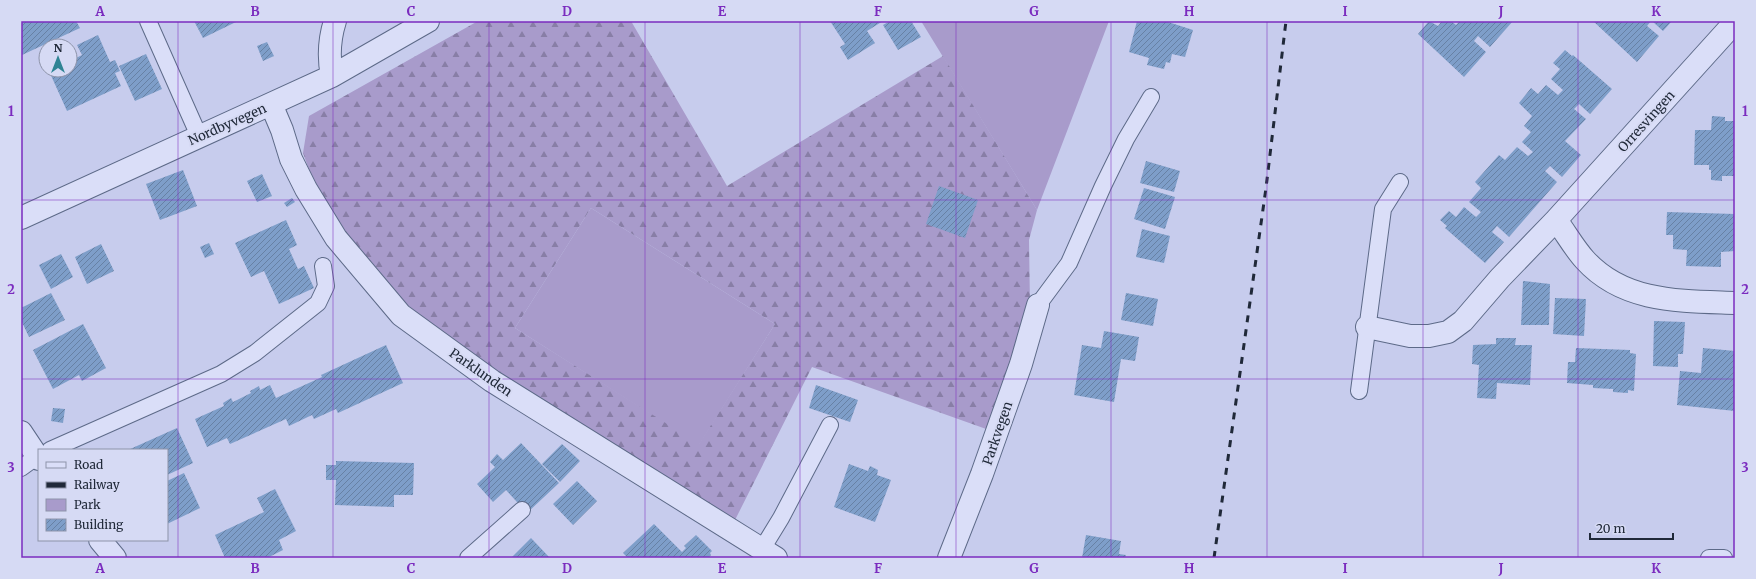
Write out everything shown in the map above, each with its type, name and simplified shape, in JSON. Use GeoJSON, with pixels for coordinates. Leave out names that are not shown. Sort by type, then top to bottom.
{"type":"FeatureCollection","features":[{"type":"Feature","properties":{"kind":"street"},"geometry":{"type":"LineString","coordinates":[[332,76],[328,58],[330,37],[335,21]]}},
{"type":"Feature","properties":{"kind":"street","name":"Nordbyvegen"},"geometry":{"type":"LineString","coordinates":[[21,218],[332,76],[428,21]]}},
{"type":"Feature","properties":{"kind":"street","name":"Orresvingen"},"geometry":{"type":"LineString","coordinates":[[1367,327],[1410,336],[1429,336],[1448,332],[1463,321],[1500,278],[1556,220],[1735,22]]}},
{"type":"Feature","properties":{"kind":"street","name":"Parklunden"},"geometry":{"type":"LineString","coordinates":[[270,104],[282,130],[291,158],[306,188],[336,238],[401,315],[492,381],[769,554]]}},
{"type":"Feature","properties":{"kind":"street"},"geometry":{"type":"LineString","coordinates":[[1556,220],[1585,260],[1611,282],[1642,295],[1686,301],[1735,303]]}},
{"type":"Feature","properties":{"kind":"street","name":"Parkvegen"},"geometry":{"type":"LineString","coordinates":[[949,558],[982,474],[1021,364],[1038,306]]}},
{"type":"Feature","properties":{"kind":"street"},"geometry":{"type":"LineString","coordinates":[[21,432],[37,457]]}},
{"type":"Feature","properties":{"kind":"lane"},"geometry":{"type":"LineString","coordinates":[[148,21],[199,136]]}},
{"type":"Feature","properties":{"kind":"lane"},"geometry":{"type":"LineString","coordinates":[[1038,306],[1069,263],[1103,186],[1126,139],[1151,97]]}},
{"type":"Feature","properties":{"kind":"lane"},"geometry":{"type":"LineString","coordinates":[[1359,391],[1383,209],[1400,182]]}},
{"type":"Feature","properties":{"kind":"lane"},"geometry":{"type":"LineString","coordinates":[[55,449],[222,374],[255,353],[318,303],[326,286],[323,266]]}},
{"type":"Feature","properties":{"kind":"lane"},"geometry":{"type":"LineString","coordinates":[[769,554],[781,518],[830,425]]}},
{"type":"Feature","properties":{"kind":"lane"},"geometry":{"type":"LineString","coordinates":[[468,558],[522,510]]}},
{"type":"Feature","properties":{"kind":"lane"},"geometry":{"type":"LineString","coordinates":[[1709,558],[1724,558]]}},
{"type":"Feature","properties":{"kind":"green space"},"geometry":{"type":"Polygon","coordinates":[[[478,21],[631,21],[727,186],[943,56],[1037,210],[1029,240],[1030,306],[989,430],[812,367],[734,522],[488,367],[427,323],[382,281],[330,219],[315,186],[303,153],[309,116],[478,21]],[[591,208],[515,328],[699,444],[775,324],[591,208]]]}},
{"type":"Feature","properties":{"kind":"green space"},"geometry":{"type":"Polygon","coordinates":[[[921,21],[1109,21],[1037,210],[921,21]]]}},
{"type":"Feature","properties":{"kind":"green space"},"geometry":{"type":"Polygon","coordinates":[[[591,208],[775,324],[699,445],[515,328],[591,208]]]}},
{"type":"Feature","properties":{"kind":"building"},"geometry":{"type":"Polygon","coordinates":[[[21,21],[76,21],[80,28],[59,38],[38,38],[38,48],[22,55],[21,21]]]}},
{"type":"Feature","properties":{"kind":"building"},"geometry":{"type":"Polygon","coordinates":[[[194,21],[238,21],[203,38],[194,21]]]}},
{"type":"Feature","properties":{"kind":"building"},"geometry":{"type":"Polygon","coordinates":[[[830,21],[883,21],[867,31],[875,43],[848,60],[840,47],[845,44],[830,21]]]}},
{"type":"Feature","properties":{"kind":"building"},"geometry":{"type":"Polygon","coordinates":[[[890,21],[911,21],[921,37],[898,50],[883,25],[890,21]]]}},
{"type":"Feature","properties":{"kind":"building"},"geometry":{"type":"Polygon","coordinates":[[[1137,21],[1165,21],[1193,30],[1185,57],[1172,54],[1170,63],[1166,62],[1164,69],[1147,65],[1149,58],[1129,52],[1137,21]]]}},
{"type":"Feature","properties":{"kind":"building"},"geometry":{"type":"Polygon","coordinates":[[[1429,21],[1438,26],[1442,21],[1451,21],[1456,25],[1460,21],[1513,21],[1490,47],[1478,36],[1474,41],[1486,52],[1464,77],[1418,34],[1429,21]]]}},
{"type":"Feature","properties":{"kind":"building"},"geometry":{"type":"Polygon","coordinates":[[[1593,21],[1651,21],[1647,26],[1659,36],[1637,62],[1593,21]]]}},
{"type":"Feature","properties":{"kind":"building"},"geometry":{"type":"Polygon","coordinates":[[[1652,21],[1672,21],[1663,31],[1652,21]]]}},
{"type":"Feature","properties":{"kind":"building"},"geometry":{"type":"Polygon","coordinates":[[[98,35],[110,62],[115,60],[120,71],[115,73],[121,86],[67,111],[52,78],[78,78],[78,57],[82,55],[78,45],[98,35]]]}},
{"type":"Feature","properties":{"kind":"building"},"geometry":{"type":"Polygon","coordinates":[[[267,42],[274,56],[263,61],[257,46],[267,42]]]}},
{"type":"Feature","properties":{"kind":"building"},"geometry":{"type":"Polygon","coordinates":[[[1565,50],[1572,56],[1573,55],[1612,89],[1590,114],[1579,104],[1574,109],[1586,119],[1565,141],[1581,155],[1562,177],[1550,166],[1545,171],[1557,182],[1509,237],[1497,226],[1492,232],[1504,242],[1485,263],[1445,228],[1447,226],[1440,220],[1449,211],[1456,217],[1464,207],[1476,217],[1481,212],[1469,202],[1481,188],[1475,182],[1499,155],[1505,160],[1517,147],[1528,156],[1533,152],[1522,142],[1531,132],[1524,126],[1532,116],[1519,103],[1531,88],[1538,94],[1546,85],[1558,95],[1563,90],[1551,79],[1560,69],[1553,63],[1565,50]]]}},
{"type":"Feature","properties":{"kind":"building"},"geometry":{"type":"Polygon","coordinates":[[[146,54],[162,89],[135,101],[119,66],[146,54]]]}},
{"type":"Feature","properties":{"kind":"building"},"geometry":{"type":"Polygon","coordinates":[[[1712,116],[1725,117],[1725,121],[1735,121],[1735,176],[1722,176],[1722,181],[1711,180],[1711,170],[1709,170],[1709,165],[1694,165],[1695,130],[1711,130],[1712,116]]]}},
{"type":"Feature","properties":{"kind":"building"},"geometry":{"type":"Polygon","coordinates":[[[1146,161],[1180,171],[1174,192],[1140,183],[1146,161]]]}},
{"type":"Feature","properties":{"kind":"building"},"geometry":{"type":"Polygon","coordinates":[[[183,170],[197,206],[160,220],[146,184],[183,170]]]}},
{"type":"Feature","properties":{"kind":"building"},"geometry":{"type":"Polygon","coordinates":[[[262,174],[272,196],[257,202],[247,181],[262,174]]]}},
{"type":"Feature","properties":{"kind":"building"},"geometry":{"type":"Polygon","coordinates":[[[939,186],[978,200],[965,238],[926,224],[939,186]]]}},
{"type":"Feature","properties":{"kind":"building"},"geometry":{"type":"Polygon","coordinates":[[[1144,188],[1175,197],[1165,229],[1134,219],[1144,188]]]}},
{"type":"Feature","properties":{"kind":"building"},"geometry":{"type":"Polygon","coordinates":[[[292,198],[295,202],[287,207],[284,203],[292,198]]]}},
{"type":"Feature","properties":{"kind":"building"},"geometry":{"type":"Polygon","coordinates":[[[1667,212],[1735,214],[1735,251],[1721,252],[1721,267],[1686,266],[1687,250],[1673,249],[1673,235],[1666,235],[1667,212]]]}},
{"type":"Feature","properties":{"kind":"building"},"geometry":{"type":"Polygon","coordinates":[[[286,220],[297,245],[289,249],[298,269],[304,266],[314,288],[279,304],[264,271],[251,277],[235,243],[286,220]]]}},
{"type":"Feature","properties":{"kind":"building"},"geometry":{"type":"Polygon","coordinates":[[[1142,229],[1170,236],[1164,263],[1136,257],[1142,229]]]}},
{"type":"Feature","properties":{"kind":"building"},"geometry":{"type":"Polygon","coordinates":[[[209,243],[214,254],[205,258],[200,247],[209,243]]]}},
{"type":"Feature","properties":{"kind":"building"},"geometry":{"type":"Polygon","coordinates":[[[101,244],[114,271],[87,284],[75,257],[101,244]]]}},
{"type":"Feature","properties":{"kind":"building"},"geometry":{"type":"Polygon","coordinates":[[[61,254],[73,277],[51,289],[39,265],[61,254]]]}},
{"type":"Feature","properties":{"kind":"building"},"geometry":{"type":"Polygon","coordinates":[[[1523,281],[1550,284],[1549,325],[1521,325],[1523,281]]]}},
{"type":"Feature","properties":{"kind":"building"},"geometry":{"type":"Polygon","coordinates":[[[51,293],[65,320],[29,337],[21,320],[21,308],[51,293]]]}},
{"type":"Feature","properties":{"kind":"building"},"geometry":{"type":"Polygon","coordinates":[[[1126,293],[1158,299],[1153,326],[1121,320],[1126,293]]]}},
{"type":"Feature","properties":{"kind":"building"},"geometry":{"type":"Polygon","coordinates":[[[1555,298],[1586,299],[1584,336],[1553,334],[1555,298]]]}},
{"type":"Feature","properties":{"kind":"building"},"geometry":{"type":"Polygon","coordinates":[[[1654,321],[1685,322],[1683,354],[1678,354],[1678,367],[1653,366],[1654,321]]]}},
{"type":"Feature","properties":{"kind":"building"},"geometry":{"type":"Polygon","coordinates":[[[83,324],[106,368],[82,381],[79,375],[53,389],[33,350],[83,324]]]}},
{"type":"Feature","properties":{"kind":"building"},"geometry":{"type":"Polygon","coordinates":[[[1104,331],[1139,337],[1135,361],[1121,359],[1114,402],[1074,395],[1082,345],[1101,348],[1104,331]]]}},
{"type":"Feature","properties":{"kind":"building"},"geometry":{"type":"Polygon","coordinates":[[[1496,338],[1516,338],[1515,345],[1532,345],[1530,385],[1497,383],[1496,399],[1477,398],[1479,365],[1472,364],[1473,345],[1496,344],[1496,338]]]}},
{"type":"Feature","properties":{"kind":"building"},"geometry":{"type":"Polygon","coordinates":[[[386,345],[403,383],[338,413],[336,409],[314,419],[312,415],[289,426],[286,419],[230,444],[227,438],[207,447],[195,419],[224,406],[223,403],[231,398],[233,402],[251,393],[250,391],[259,386],[260,390],[270,385],[276,398],[386,345]]]}},
{"type":"Feature","properties":{"kind":"building"},"geometry":{"type":"Polygon","coordinates":[[[1576,348],[1630,350],[1630,353],[1636,354],[1634,391],[1628,390],[1628,393],[1613,392],[1613,389],[1593,388],[1593,385],[1567,383],[1568,362],[1575,362],[1576,348]]]}},
{"type":"Feature","properties":{"kind":"building"},"geometry":{"type":"Polygon","coordinates":[[[1703,348],[1735,351],[1735,411],[1677,405],[1680,371],[1701,373],[1703,348]]]}},
{"type":"Feature","properties":{"kind":"building"},"geometry":{"type":"Polygon","coordinates":[[[816,385],[858,400],[850,422],[809,408],[816,385]]]}},
{"type":"Feature","properties":{"kind":"building"},"geometry":{"type":"Polygon","coordinates":[[[53,408],[65,409],[63,423],[51,421],[53,408]]]}},
{"type":"Feature","properties":{"kind":"building"},"geometry":{"type":"Polygon","coordinates":[[[177,428],[193,463],[168,475],[168,449],[130,449],[177,428]]]}},
{"type":"Feature","properties":{"kind":"building"},"geometry":{"type":"Polygon","coordinates":[[[521,443],[559,483],[527,513],[506,490],[493,502],[477,484],[495,467],[490,462],[497,454],[503,460],[521,443]]]}},
{"type":"Feature","properties":{"kind":"building"},"geometry":{"type":"Polygon","coordinates":[[[562,444],[580,461],[560,482],[542,464],[562,444]]]}},
{"type":"Feature","properties":{"kind":"building"},"geometry":{"type":"Polygon","coordinates":[[[336,461],[414,463],[413,495],[394,495],[394,507],[335,505],[336,480],[326,480],[326,465],[336,465],[336,461]]]}},
{"type":"Feature","properties":{"kind":"building"},"geometry":{"type":"Polygon","coordinates":[[[849,464],[868,471],[870,466],[878,470],[877,475],[891,480],[875,522],[834,507],[849,464]]]}},
{"type":"Feature","properties":{"kind":"building"},"geometry":{"type":"Polygon","coordinates":[[[184,473],[200,508],[168,524],[168,481],[184,473]]]}},
{"type":"Feature","properties":{"kind":"building"},"geometry":{"type":"Polygon","coordinates":[[[577,481],[597,501],[573,525],[553,504],[577,481]]]}},
{"type":"Feature","properties":{"kind":"building"},"geometry":{"type":"Polygon","coordinates":[[[275,489],[296,531],[279,540],[283,550],[267,558],[225,558],[215,535],[264,512],[257,498],[275,489]]]}},
{"type":"Feature","properties":{"kind":"building"},"geometry":{"type":"Polygon","coordinates":[[[654,524],[682,552],[686,548],[684,546],[696,535],[712,551],[710,553],[711,555],[708,558],[628,558],[623,553],[654,524]]]}},
{"type":"Feature","properties":{"kind":"building"},"geometry":{"type":"Polygon","coordinates":[[[1086,535],[1121,541],[1119,554],[1126,555],[1125,558],[1082,558],[1086,535]]]}},
{"type":"Feature","properties":{"kind":"building"},"geometry":{"type":"Polygon","coordinates":[[[531,538],[550,558],[511,558],[531,538]]]}},
{"type":"Feature","properties":{"kind":"railway"},"geometry":{"type":"LineString","coordinates":[[1214,558],[1266,188],[1286,21]]}}]}
